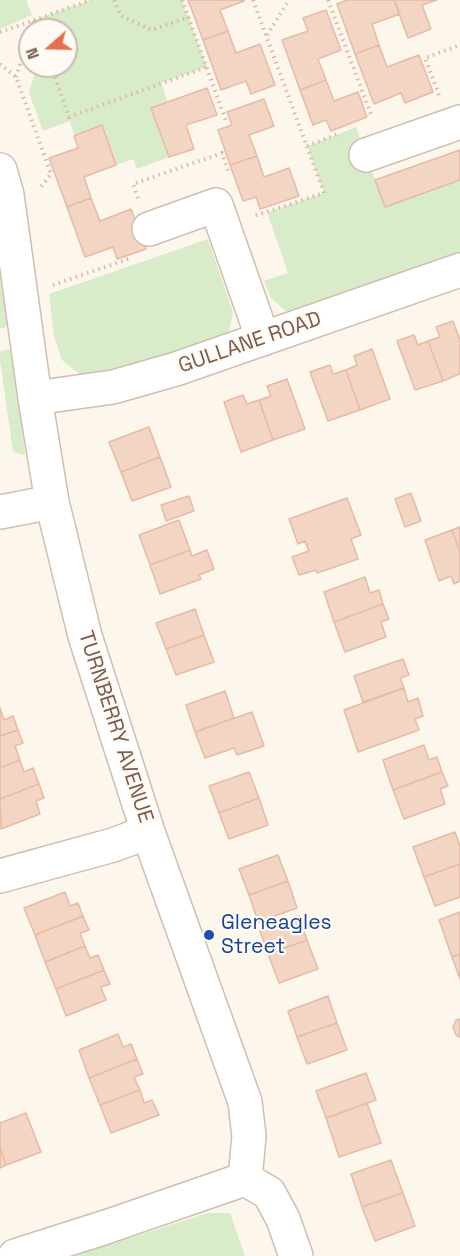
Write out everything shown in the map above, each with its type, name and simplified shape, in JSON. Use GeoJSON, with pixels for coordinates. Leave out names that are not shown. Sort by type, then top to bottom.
{"type":"FeatureCollection","features":[{"type":"Feature","properties":{"kind":"street"},"geometry":{"type":"LineString","coordinates":[[366,155],[460,122]]}},
{"type":"Feature","properties":{"kind":"street","name":"TURNBERRY AVENUE"},"geometry":{"type":"LineString","coordinates":[[0,170],[7,195],[52,502],[86,636],[148,832],[245,1102],[249,1136],[245,1179]]}},
{"type":"Feature","properties":{"kind":"street"},"geometry":{"type":"LineString","coordinates":[[149,229],[216,205],[263,339]]}},
{"type":"Feature","properties":{"kind":"street","name":"GULLANE ROAD"},"geometry":{"type":"LineString","coordinates":[[35,398],[113,387],[176,369],[460,270]]}},
{"type":"Feature","properties":{"kind":"street"},"geometry":{"type":"LineString","coordinates":[[0,512],[52,502]]}},
{"type":"Feature","properties":{"kind":"street"},"geometry":{"type":"LineString","coordinates":[[0,876],[113,845],[148,832]]}},
{"type":"Feature","properties":{"kind":"street"},"geometry":{"type":"LineString","coordinates":[[15,1256],[245,1179],[268,1193],[283,1219],[296,1256]]}},
{"type":"Feature","properties":{"kind":"path"},"geometry":{"type":"LineString","coordinates":[[40,18],[91,0]]}},
{"type":"Feature","properties":{"kind":"path"},"geometry":{"type":"LineString","coordinates":[[114,0],[121,16],[152,30],[189,17]]}},
{"type":"Feature","properties":{"kind":"path"},"geometry":{"type":"LineString","coordinates":[[182,0],[226,120]]}},
{"type":"Feature","properties":{"kind":"path"},"geometry":{"type":"LineString","coordinates":[[267,35],[289,0]]}},
{"type":"Feature","properties":{"kind":"path"},"geometry":{"type":"LineString","coordinates":[[328,0],[373,121]]}},
{"type":"Feature","properties":{"kind":"path"},"geometry":{"type":"LineString","coordinates":[[0,32],[18,26]]}},
{"type":"Feature","properties":{"kind":"path"},"geometry":{"type":"LineString","coordinates":[[439,98],[425,58],[460,45]]}},
{"type":"Feature","properties":{"kind":"path"},"geometry":{"type":"LineString","coordinates":[[55,78],[69,117],[207,67]]}},
{"type":"Feature","properties":{"kind":"path"},"geometry":{"type":"LineString","coordinates":[[16,77],[18,70]]}},
{"type":"Feature","properties":{"kind":"green space"},"geometry":{"type":"Polygon","coordinates":[[[0,0],[26,0],[32,15],[18,18],[18,21],[0,29],[0,0]]]}},
{"type":"Feature","properties":{"kind":"green space"},"geometry":{"type":"Polygon","coordinates":[[[91,0],[182,0],[207,67],[161,83],[168,102],[151,108],[169,157],[137,169],[133,159],[116,165],[102,126],[74,136],[70,121],[43,131],[29,93],[33,78],[78,78],[78,18],[40,18],[91,0]]]}},
{"type":"Feature","properties":{"kind":"green space"},"geometry":{"type":"Polygon","coordinates":[[[356,127],[385,207],[460,180],[460,253],[288,313],[271,298],[264,281],[288,273],[267,212],[324,193],[307,146],[356,127]]]}},
{"type":"Feature","properties":{"kind":"green space"},"geometry":{"type":"Polygon","coordinates":[[[208,239],[233,312],[229,333],[123,369],[101,374],[79,374],[62,360],[54,336],[49,294],[208,239]]]}},
{"type":"Feature","properties":{"kind":"green space"},"geometry":{"type":"Polygon","coordinates":[[[0,264],[9,327],[0,328],[0,264]]]}},
{"type":"Feature","properties":{"kind":"green space"},"geometry":{"type":"Polygon","coordinates":[[[10,349],[15,378],[30,391],[33,414],[23,435],[25,455],[13,452],[0,360],[0,351],[10,349]]]}},
{"type":"Feature","properties":{"kind":"green space"},"geometry":{"type":"Polygon","coordinates":[[[208,1213],[230,1213],[245,1256],[74,1256],[208,1213]]]}},
{"type":"Feature","properties":{"kind":"building"},"geometry":{"type":"Polygon","coordinates":[[[188,0],[244,1],[220,10],[228,31],[203,40],[188,0]]]}},
{"type":"Feature","properties":{"kind":"building"},"geometry":{"type":"Polygon","coordinates":[[[347,0],[394,0],[400,14],[372,24],[379,45],[355,54],[337,4],[347,0]]]}},
{"type":"Feature","properties":{"kind":"building"},"geometry":{"type":"Polygon","coordinates":[[[394,0],[437,0],[422,5],[431,29],[408,38],[394,0]]]}},
{"type":"Feature","properties":{"kind":"building"},"geometry":{"type":"Polygon","coordinates":[[[326,10],[341,50],[318,59],[326,80],[300,90],[282,40],[308,31],[303,18],[326,10]]]}},
{"type":"Feature","properties":{"kind":"building"},"geometry":{"type":"Polygon","coordinates":[[[228,31],[236,53],[260,44],[275,85],[251,94],[246,81],[221,90],[203,40],[228,31]]]}},
{"type":"Feature","properties":{"kind":"building"},"geometry":{"type":"Polygon","coordinates":[[[379,45],[387,67],[419,55],[433,92],[405,103],[401,93],[374,104],[355,54],[379,45]]]}},
{"type":"Feature","properties":{"kind":"building"},"geometry":{"type":"Polygon","coordinates":[[[326,80],[334,101],[358,92],[367,117],[331,131],[326,120],[313,125],[300,90],[326,80]]]}},
{"type":"Feature","properties":{"kind":"building"},"geometry":{"type":"Polygon","coordinates":[[[207,88],[217,115],[186,125],[194,149],[169,157],[151,108],[207,88]]]}},
{"type":"Feature","properties":{"kind":"building"},"geometry":{"type":"Polygon","coordinates":[[[264,99],[274,126],[249,135],[257,156],[230,165],[218,130],[232,125],[227,112],[264,99]]]}},
{"type":"Feature","properties":{"kind":"building"},"geometry":{"type":"Polygon","coordinates":[[[102,125],[116,165],[84,177],[91,198],[67,207],[49,158],[78,148],[74,136],[102,125]]]}},
{"type":"Feature","properties":{"kind":"building"},"geometry":{"type":"Polygon","coordinates":[[[460,150],[460,180],[385,207],[375,180],[460,150]]]}},
{"type":"Feature","properties":{"kind":"building"},"geometry":{"type":"Polygon","coordinates":[[[257,156],[264,177],[289,168],[299,196],[260,209],[256,197],[243,201],[230,165],[257,156]]]}},
{"type":"Feature","properties":{"kind":"building"},"geometry":{"type":"Polygon","coordinates":[[[91,198],[100,221],[131,209],[146,249],[117,259],[113,247],[85,257],[67,207],[91,198]]]}},
{"type":"Feature","properties":{"kind":"building"},"geometry":{"type":"Polygon","coordinates":[[[453,321],[460,340],[460,374],[443,381],[428,341],[440,337],[436,327],[453,321]]]}},
{"type":"Feature","properties":{"kind":"building"},"geometry":{"type":"Polygon","coordinates":[[[414,335],[418,345],[428,341],[443,381],[415,390],[397,341],[414,335]]]}},
{"type":"Feature","properties":{"kind":"building"},"geometry":{"type":"Polygon","coordinates":[[[372,349],[390,399],[360,410],[346,370],[357,365],[354,356],[372,349]]]}},
{"type":"Feature","properties":{"kind":"building"},"geometry":{"type":"Polygon","coordinates":[[[330,365],[333,374],[346,370],[360,410],[328,421],[310,372],[330,365]]]}},
{"type":"Feature","properties":{"kind":"building"},"geometry":{"type":"Polygon","coordinates":[[[287,379],[305,429],[273,440],[259,400],[271,396],[267,386],[287,379]]]}},
{"type":"Feature","properties":{"kind":"building"},"geometry":{"type":"Polygon","coordinates":[[[243,395],[247,404],[259,400],[273,440],[241,452],[224,402],[243,395]]]}},
{"type":"Feature","properties":{"kind":"building"},"geometry":{"type":"Polygon","coordinates":[[[149,427],[160,457],[121,472],[109,442],[149,427]]]}},
{"type":"Feature","properties":{"kind":"building"},"geometry":{"type":"Polygon","coordinates":[[[160,457],[171,487],[132,501],[121,472],[160,457]]]}},
{"type":"Feature","properties":{"kind":"building"},"geometry":{"type":"Polygon","coordinates":[[[411,493],[421,521],[405,527],[395,499],[411,493]]]}},
{"type":"Feature","properties":{"kind":"building"},"geometry":{"type":"Polygon","coordinates":[[[189,496],[194,511],[166,521],[161,505],[189,496]]]}},
{"type":"Feature","properties":{"kind":"building"},"geometry":{"type":"Polygon","coordinates":[[[347,498],[361,535],[351,539],[358,559],[317,573],[316,570],[299,575],[292,557],[309,551],[305,541],[298,544],[289,519],[347,498]]]}},
{"type":"Feature","properties":{"kind":"building"},"geometry":{"type":"Polygon","coordinates":[[[179,520],[190,550],[150,565],[139,535],[179,520]]]}},
{"type":"Feature","properties":{"kind":"building"},"geometry":{"type":"Polygon","coordinates":[[[460,527],[460,552],[452,530],[460,527]]]}},
{"type":"Feature","properties":{"kind":"building"},"geometry":{"type":"Polygon","coordinates":[[[452,530],[460,552],[460,581],[454,584],[451,576],[439,581],[425,540],[452,530]]]}},
{"type":"Feature","properties":{"kind":"building"},"geometry":{"type":"Polygon","coordinates":[[[190,550],[192,556],[207,550],[214,569],[199,575],[201,579],[160,594],[150,565],[190,550]]]}},
{"type":"Feature","properties":{"kind":"building"},"geometry":{"type":"Polygon","coordinates":[[[365,577],[370,593],[379,590],[383,604],[334,622],[324,592],[365,577]]]}},
{"type":"Feature","properties":{"kind":"building"},"geometry":{"type":"Polygon","coordinates":[[[383,604],[389,619],[381,622],[386,637],[345,652],[334,622],[383,604]]]}},
{"type":"Feature","properties":{"kind":"building"},"geometry":{"type":"Polygon","coordinates":[[[195,609],[204,635],[166,649],[156,623],[195,609]]]}},
{"type":"Feature","properties":{"kind":"building"},"geometry":{"type":"Polygon","coordinates":[[[204,635],[214,662],[176,675],[166,649],[204,635]]]}},
{"type":"Feature","properties":{"kind":"building"},"geometry":{"type":"Polygon","coordinates":[[[403,659],[409,675],[400,678],[404,688],[363,702],[354,676],[403,659]]]}},
{"type":"Feature","properties":{"kind":"building"},"geometry":{"type":"Polygon","coordinates":[[[404,688],[408,702],[418,698],[423,716],[415,719],[419,730],[358,752],[344,710],[404,688]]]}},
{"type":"Feature","properties":{"kind":"building"},"geometry":{"type":"Polygon","coordinates":[[[225,691],[234,718],[195,732],[186,705],[225,691]]]}},
{"type":"Feature","properties":{"kind":"building"},"geometry":{"type":"Polygon","coordinates":[[[0,708],[4,720],[13,716],[18,730],[0,736],[0,708]]]}},
{"type":"Feature","properties":{"kind":"building"},"geometry":{"type":"Polygon","coordinates":[[[252,712],[264,746],[237,755],[234,748],[205,758],[195,732],[252,712]]]}},
{"type":"Feature","properties":{"kind":"building"},"geometry":{"type":"Polygon","coordinates":[[[18,730],[23,743],[15,746],[20,760],[0,768],[0,736],[18,730]]]}},
{"type":"Feature","properties":{"kind":"building"},"geometry":{"type":"Polygon","coordinates":[[[424,745],[429,760],[437,757],[442,772],[393,790],[383,760],[424,745]]]}},
{"type":"Feature","properties":{"kind":"building"},"geometry":{"type":"Polygon","coordinates":[[[20,760],[24,772],[33,768],[39,784],[0,799],[0,768],[20,760]]]}},
{"type":"Feature","properties":{"kind":"building"},"geometry":{"type":"Polygon","coordinates":[[[249,772],[259,798],[219,813],[209,786],[249,772]]]}},
{"type":"Feature","properties":{"kind":"building"},"geometry":{"type":"Polygon","coordinates":[[[442,772],[448,786],[440,789],[445,804],[404,819],[393,790],[442,772]]]}},
{"type":"Feature","properties":{"kind":"building"},"geometry":{"type":"Polygon","coordinates":[[[39,784],[44,798],[36,801],[40,814],[1,829],[0,799],[39,784]]]}},
{"type":"Feature","properties":{"kind":"building"},"geometry":{"type":"Polygon","coordinates":[[[259,798],[268,825],[229,839],[219,813],[259,798]]]}},
{"type":"Feature","properties":{"kind":"building"},"geometry":{"type":"Polygon","coordinates":[[[455,832],[460,846],[460,864],[424,877],[413,847],[455,832]]]}},
{"type":"Feature","properties":{"kind":"building"},"geometry":{"type":"Polygon","coordinates":[[[278,855],[288,881],[249,895],[239,869],[278,855]]]}},
{"type":"Feature","properties":{"kind":"building"},"geometry":{"type":"Polygon","coordinates":[[[460,864],[460,897],[435,906],[424,877],[460,864]]]}},
{"type":"Feature","properties":{"kind":"building"},"geometry":{"type":"Polygon","coordinates":[[[288,881],[297,908],[258,922],[249,895],[288,881]]]}},
{"type":"Feature","properties":{"kind":"building"},"geometry":{"type":"Polygon","coordinates":[[[65,892],[70,906],[78,903],[83,916],[35,935],[24,908],[65,892]]]}},
{"type":"Feature","properties":{"kind":"building"},"geometry":{"type":"Polygon","coordinates":[[[460,912],[460,954],[452,957],[439,920],[460,912]]]}},
{"type":"Feature","properties":{"kind":"building"},"geometry":{"type":"Polygon","coordinates":[[[83,916],[89,930],[80,933],[85,946],[45,962],[35,935],[83,916]]]}},
{"type":"Feature","properties":{"kind":"building"},"geometry":{"type":"Polygon","coordinates":[[[299,916],[307,940],[268,954],[260,931],[299,916]]]}},
{"type":"Feature","properties":{"kind":"building"},"geometry":{"type":"Polygon","coordinates":[[[307,940],[318,969],[279,983],[268,954],[307,940]]]}},
{"type":"Feature","properties":{"kind":"building"},"geometry":{"type":"Polygon","coordinates":[[[85,946],[90,958],[98,955],[104,970],[56,989],[45,962],[85,946]]]}},
{"type":"Feature","properties":{"kind":"building"},"geometry":{"type":"Polygon","coordinates":[[[460,954],[460,979],[452,957],[460,954]]]}},
{"type":"Feature","properties":{"kind":"building"},"geometry":{"type":"Polygon","coordinates":[[[104,970],[110,984],[101,987],[106,1000],[66,1016],[56,989],[104,970]]]}},
{"type":"Feature","properties":{"kind":"building"},"geometry":{"type":"Polygon","coordinates":[[[328,996],[337,1023],[297,1037],[288,1011],[328,996]]]}},
{"type":"Feature","properties":{"kind":"building"},"geometry":{"type":"Polygon","coordinates":[[[460,1019],[460,1037],[456,1035],[453,1027],[456,1020],[460,1019]]]}},
{"type":"Feature","properties":{"kind":"building"},"geometry":{"type":"Polygon","coordinates":[[[337,1023],[347,1050],[307,1064],[297,1037],[337,1023]]]}},
{"type":"Feature","properties":{"kind":"building"},"geometry":{"type":"Polygon","coordinates":[[[118,1034],[123,1047],[131,1044],[137,1059],[89,1078],[79,1050],[118,1034]]]}},
{"type":"Feature","properties":{"kind":"building"},"geometry":{"type":"Polygon","coordinates":[[[137,1059],[143,1074],[134,1077],[140,1090],[100,1105],[89,1078],[137,1059]]]}},
{"type":"Feature","properties":{"kind":"building"},"geometry":{"type":"Polygon","coordinates":[[[366,1073],[376,1100],[326,1118],[316,1091],[366,1073]]]}},
{"type":"Feature","properties":{"kind":"building"},"geometry":{"type":"Polygon","coordinates":[[[140,1090],[144,1103],[152,1100],[159,1115],[111,1133],[100,1105],[140,1090]]]}},
{"type":"Feature","properties":{"kind":"building"},"geometry":{"type":"Polygon","coordinates":[[[367,1103],[381,1143],[339,1157],[326,1118],[367,1103]]]}},
{"type":"Feature","properties":{"kind":"building"},"geometry":{"type":"Polygon","coordinates":[[[26,1113],[41,1152],[6,1165],[0,1148],[0,1123],[26,1113]]]}},
{"type":"Feature","properties":{"kind":"building"},"geometry":{"type":"Polygon","coordinates":[[[0,1148],[6,1165],[0,1168],[0,1148]]]}},
{"type":"Feature","properties":{"kind":"building"},"geometry":{"type":"Polygon","coordinates":[[[391,1160],[403,1193],[362,1207],[351,1174],[391,1160]]]}},
{"type":"Feature","properties":{"kind":"building"},"geometry":{"type":"Polygon","coordinates":[[[403,1193],[415,1226],[375,1241],[362,1207],[403,1193]]]}},
{"type":"Feature","properties":{"kind":"place","name":"Gleneagles Street"},"geometry":{"type":"Point","coordinates":[209,935]}}]}
